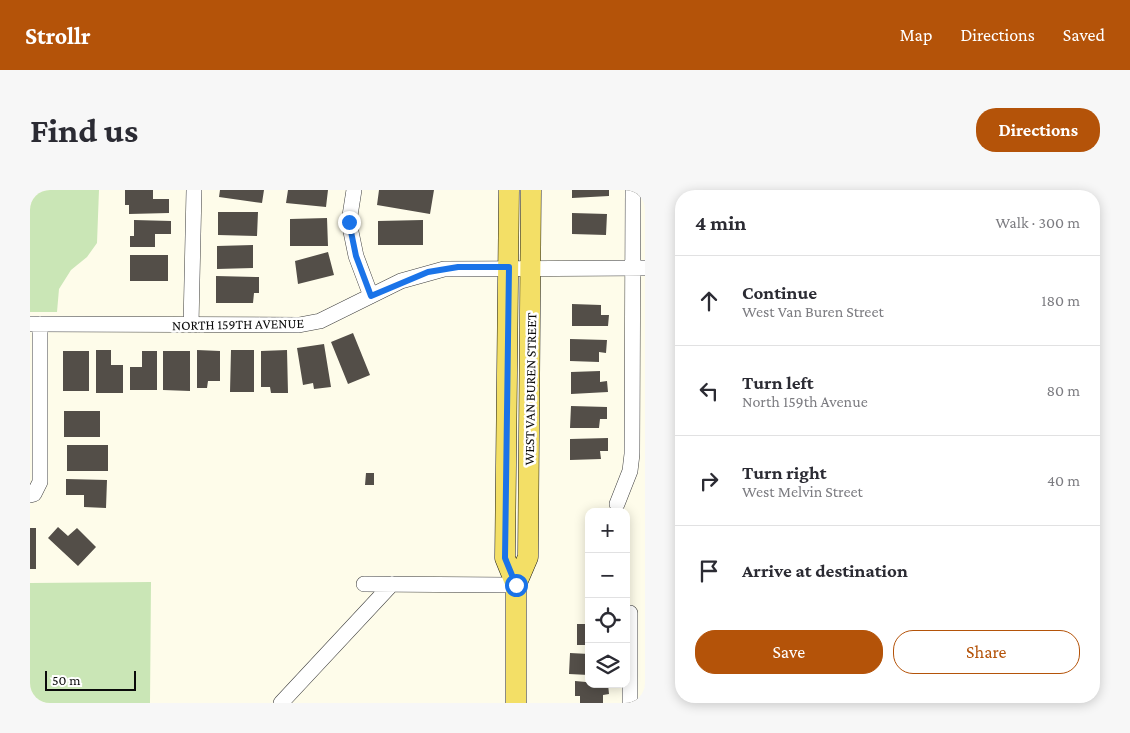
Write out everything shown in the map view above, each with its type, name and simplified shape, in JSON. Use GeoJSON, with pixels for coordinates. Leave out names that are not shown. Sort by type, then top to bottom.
{"type":"FeatureCollection","features":[{"type":"Feature","properties":{"kind":"main road","name":"WEST VAN BUREN STREET"},"geometry":{"type":"LineString","coordinates":[[509,190],[505,558],[516,585],[516,703]]}},
{"type":"Feature","properties":{"kind":"main road","name":"WEST VAN BUREN STREET"},"geometry":{"type":"LineString","coordinates":[[516,585],[528,557],[531,190]]}},
{"type":"Feature","properties":{"kind":"street"},"geometry":{"type":"LineString","coordinates":[[190,325],[194,190]]}},
{"type":"Feature","properties":{"kind":"street"},"geometry":{"type":"LineString","coordinates":[[354,190],[349,222],[356,256],[371,296]]}},
{"type":"Feature","properties":{"kind":"street"},"geometry":{"type":"LineString","coordinates":[[617,504],[630,471],[632,454],[639,268],[633,190]]}},
{"type":"Feature","properties":{"kind":"street","name":"NORTH 159TH AVENUE"},"geometry":{"type":"LineString","coordinates":[[35,324],[299,325],[320,321],[371,296],[428,272],[458,267],[639,268]]}},
{"type":"Feature","properties":{"kind":"street"},"geometry":{"type":"LineString","coordinates":[[32,495],[40,482],[35,324]]}},
{"type":"Feature","properties":{"kind":"street"},"geometry":{"type":"LineString","coordinates":[[364,584],[516,585]]}},
{"type":"Feature","properties":{"kind":"street"},"geometry":{"type":"LineString","coordinates":[[281,703],[392,584]]}},
{"type":"Feature","properties":{"kind":"street"},"geometry":{"type":"LineString","coordinates":[[630,614],[635,693]]}},
{"type":"Feature","properties":{"kind":"green space"},"geometry":{"type":"Polygon","coordinates":[[[30,190],[99,190],[97,243],[87,257],[71,270],[59,289],[57,312],[30,312],[30,190]]]}},
{"type":"Feature","properties":{"kind":"green space"},"geometry":{"type":"Polygon","coordinates":[[[151,582],[150,703],[30,703],[30,583],[151,582]]]}},
{"type":"Feature","properties":{"kind":"building"},"geometry":{"type":"Polygon","coordinates":[[[125,190],[153,190],[153,199],[169,199],[169,213],[129,214],[129,205],[125,205],[125,190]]]}},
{"type":"Feature","properties":{"kind":"building"},"geometry":{"type":"Polygon","coordinates":[[[220,190],[264,190],[262,203],[219,197],[220,190]]]}},
{"type":"Feature","properties":{"kind":"building"},"geometry":{"type":"Polygon","coordinates":[[[288,190],[328,190],[326,207],[286,203],[288,190]]]}},
{"type":"Feature","properties":{"kind":"building"},"geometry":{"type":"Polygon","coordinates":[[[379,190],[434,190],[430,214],[377,205],[379,190]]]}},
{"type":"Feature","properties":{"kind":"building"},"geometry":{"type":"Polygon","coordinates":[[[572,190],[609,190],[609,196],[572,198],[572,190]]]}},
{"type":"Feature","properties":{"kind":"building"},"geometry":{"type":"Polygon","coordinates":[[[218,212],[258,212],[257,236],[218,235],[218,212]]]}},
{"type":"Feature","properties":{"kind":"building"},"geometry":{"type":"Polygon","coordinates":[[[572,213],[607,214],[606,235],[572,234],[572,213]]]}},
{"type":"Feature","properties":{"kind":"building"},"geometry":{"type":"Polygon","coordinates":[[[327,218],[328,246],[290,246],[290,219],[327,218]]]}},
{"type":"Feature","properties":{"kind":"building"},"geometry":{"type":"Polygon","coordinates":[[[134,220],[171,221],[171,234],[155,234],[155,247],[130,247],[130,236],[134,236],[134,220]]]}},
{"type":"Feature","properties":{"kind":"building"},"geometry":{"type":"Polygon","coordinates":[[[423,220],[423,245],[378,245],[378,221],[423,220]]]}},
{"type":"Feature","properties":{"kind":"building"},"geometry":{"type":"Polygon","coordinates":[[[253,245],[253,268],[217,269],[217,246],[253,245]]]}},
{"type":"Feature","properties":{"kind":"building"},"geometry":{"type":"Polygon","coordinates":[[[328,252],[334,275],[298,284],[295,261],[328,252]]]}},
{"type":"Feature","properties":{"kind":"building"},"geometry":{"type":"Polygon","coordinates":[[[130,255],[168,255],[168,281],[130,281],[130,255]]]}},
{"type":"Feature","properties":{"kind":"building"},"geometry":{"type":"Polygon","coordinates":[[[216,276],[259,277],[259,293],[254,293],[253,303],[216,303],[216,276]]]}},
{"type":"Feature","properties":{"kind":"building"},"geometry":{"type":"Polygon","coordinates":[[[572,304],[601,305],[601,315],[609,315],[608,326],[572,326],[572,304]]]}},
{"type":"Feature","properties":{"kind":"building"},"geometry":{"type":"Polygon","coordinates":[[[353,333],[370,375],[348,384],[331,342],[353,333]]]}},
{"type":"Feature","properties":{"kind":"building"},"geometry":{"type":"Polygon","coordinates":[[[570,339],[607,340],[606,353],[599,352],[599,362],[570,361],[570,339]]]}},
{"type":"Feature","properties":{"kind":"building"},"geometry":{"type":"Polygon","coordinates":[[[324,344],[331,387],[314,389],[313,383],[303,385],[297,348],[324,344]]]}},
{"type":"Feature","properties":{"kind":"building"},"geometry":{"type":"Polygon","coordinates":[[[96,350],[111,350],[111,365],[123,365],[123,393],[96,393],[96,350]]]}},
{"type":"Feature","properties":{"kind":"building"},"geometry":{"type":"Polygon","coordinates":[[[197,350],[220,351],[220,381],[208,381],[207,388],[197,388],[197,350]]]}},
{"type":"Feature","properties":{"kind":"building"},"geometry":{"type":"Polygon","coordinates":[[[231,350],[254,350],[254,392],[230,392],[231,350]]]}},
{"type":"Feature","properties":{"kind":"building"},"geometry":{"type":"Polygon","coordinates":[[[287,350],[288,393],[271,393],[270,387],[261,387],[261,351],[287,350]]]}},
{"type":"Feature","properties":{"kind":"building"},"geometry":{"type":"Polygon","coordinates":[[[63,351],[89,351],[89,391],[63,391],[63,351]]]}},
{"type":"Feature","properties":{"kind":"building"},"geometry":{"type":"Polygon","coordinates":[[[142,351],[157,351],[157,390],[130,390],[130,367],[142,367],[142,351]]]}},
{"type":"Feature","properties":{"kind":"building"},"geometry":{"type":"Polygon","coordinates":[[[163,351],[190,351],[190,391],[163,390],[163,351]]]}},
{"type":"Feature","properties":{"kind":"building"},"geometry":{"type":"Polygon","coordinates":[[[600,371],[600,382],[607,381],[608,392],[571,394],[571,372],[600,371]]]}},
{"type":"Feature","properties":{"kind":"building"},"geometry":{"type":"Polygon","coordinates":[[[571,406],[607,407],[607,419],[600,419],[599,428],[570,428],[571,406]]]}},
{"type":"Feature","properties":{"kind":"building"},"geometry":{"type":"Polygon","coordinates":[[[64,411],[100,411],[100,437],[64,437],[64,411]]]}},
{"type":"Feature","properties":{"kind":"building"},"geometry":{"type":"Polygon","coordinates":[[[608,438],[608,451],[600,451],[601,459],[570,460],[570,439],[608,438]]]}},
{"type":"Feature","properties":{"kind":"building"},"geometry":{"type":"Polygon","coordinates":[[[67,445],[108,445],[108,471],[67,471],[67,445]]]}},
{"type":"Feature","properties":{"kind":"building"},"geometry":{"type":"Polygon","coordinates":[[[366,473],[374,473],[374,485],[365,485],[366,473]]]}},
{"type":"Feature","properties":{"kind":"building"},"geometry":{"type":"Polygon","coordinates":[[[66,479],[107,480],[106,508],[84,507],[84,495],[66,495],[66,479]]]}},
{"type":"Feature","properties":{"kind":"building"},"geometry":{"type":"Polygon","coordinates":[[[58,527],[68,536],[77,528],[96,547],[78,566],[48,538],[58,527]]]}},
{"type":"Feature","properties":{"kind":"building"},"geometry":{"type":"Polygon","coordinates":[[[30,528],[36,528],[36,569],[30,569],[30,528]]]}},
{"type":"Feature","properties":{"kind":"building"},"geometry":{"type":"Polygon","coordinates":[[[577,624],[585,624],[585,645],[577,645],[577,624]]]}},
{"type":"Feature","properties":{"kind":"building"},"geometry":{"type":"Polygon","coordinates":[[[570,653],[585,654],[585,675],[569,674],[570,653]]]}},
{"type":"Feature","properties":{"kind":"building"},"geometry":{"type":"Polygon","coordinates":[[[575,681],[585,682],[585,688],[608,688],[609,694],[603,695],[603,703],[580,703],[580,696],[575,696],[575,681]]]}},
{"type":"Feature","properties":{"kind":"route"},"geometry":{"type":"LineString","coordinates":[[349,222],[356,256],[371,296],[401,281],[444,268],[509,267],[505,558],[516,585]]}}]}
